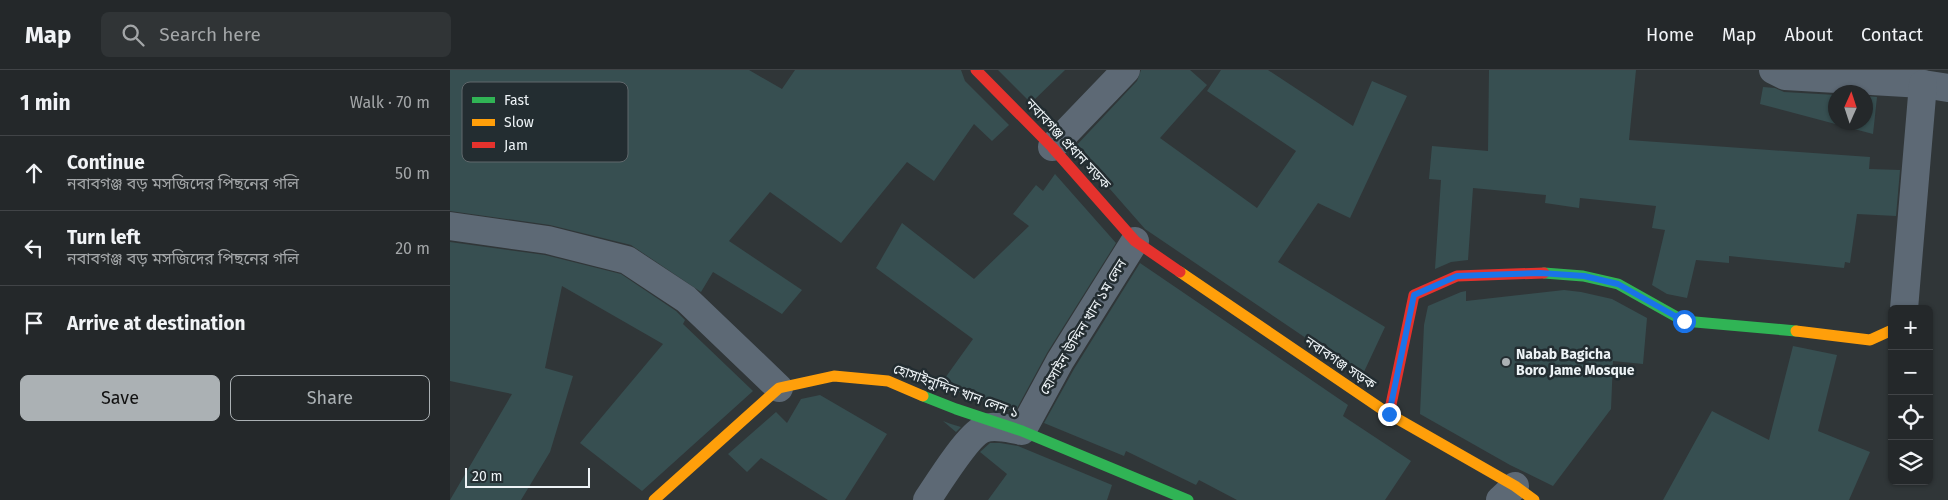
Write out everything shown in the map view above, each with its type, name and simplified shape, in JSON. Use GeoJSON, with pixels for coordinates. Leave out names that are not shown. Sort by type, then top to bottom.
{"type":"FeatureCollection","features":[{"type":"Feature","properties":{"kind":"street","name":"নবাবগঞ্জ প্রধান সড়ক"},"geometry":{"type":"LineString","coordinates":[[976,70],[1052,147],[1136,241]]}},
{"type":"Feature","properties":{"kind":"street"},"geometry":{"type":"LineString","coordinates":[[1052,147],[1126,70]]}},
{"type":"Feature","properties":{"kind":"street"},"geometry":{"type":"LineString","coordinates":[[1773,70],[1785,76],[1935,86],[1905,305]]}},
{"type":"Feature","properties":{"kind":"street"},"geometry":{"type":"LineString","coordinates":[[450,226],[548,240],[627,260],[686,299],[779,388]]}},
{"type":"Feature","properties":{"kind":"street","name":"নবাবগঞ্জ সড়ক"},"geometry":{"type":"LineString","coordinates":[[1136,241],[1389,414],[1516,495]]}},
{"type":"Feature","properties":{"kind":"street","name":"হোসাইন উদ্দিন খান ১ম লেন"},"geometry":{"type":"LineString","coordinates":[[1022,431],[1060,361],[1136,241]]}},
{"type":"Feature","properties":{"kind":"street"},"geometry":{"type":"LineString","coordinates":[[1389,414],[1414,295],[1457,276],[1540,273],[1584,276],[1618,284],[1684,321],[1772,328],[1870,340],[1888,332]]}},
{"type":"Feature","properties":{"kind":"street","name":"হোসাইনুদ্দিন খান লেন ১"},"geometry":{"type":"LineString","coordinates":[[654,500],[779,388],[834,376],[888,381],[956,408],[1022,431],[1188,500]]}},
{"type":"Feature","properties":{"kind":"street"},"geometry":{"type":"LineString","coordinates":[[927,500],[970,439],[981,429],[996,426],[1022,431]]}},
{"type":"Feature","properties":{"kind":"building"},"geometry":{"type":"Polygon","coordinates":[[[450,70],[749,70],[782,89],[795,70],[961,70],[965,81],[1009,125],[992,141],[974,124],[934,181],[907,162],[841,243],[770,192],[729,241],[802,290],[782,314],[713,272],[701,292],[631,245],[550,225],[450,211],[450,70]]]}},
{"type":"Feature","properties":{"kind":"building"},"geometry":{"type":"Polygon","coordinates":[[[998,70],[1065,70],[1031,103],[998,70]]]}},
{"type":"Feature","properties":{"kind":"building"},"geometry":{"type":"Polygon","coordinates":[[[1141,70],[1190,70],[1207,85],[1160,138],[1257,208],[1296,151],[1207,91],[1221,70],[1268,70],[1353,126],[1372,81],[1407,96],[1350,218],[1318,203],[1278,262],[1385,327],[1362,376],[1145,229],[1074,148],[1137,81],[1141,70]]]}},
{"type":"Feature","properties":{"kind":"building"},"geometry":{"type":"Polygon","coordinates":[[[1489,70],[1636,70],[1629,140],[1870,157],[1869,169],[1900,170],[1896,216],[1857,214],[1850,263],[1845,262],[1844,268],[1729,256],[1729,263],[1696,260],[1687,298],[1667,294],[1652,285],[1665,230],[1652,228],[1656,206],[1580,198],[1579,208],[1545,203],[1546,195],[1473,188],[1468,260],[1451,262],[1435,269],[1441,180],[1429,179],[1432,146],[1488,151],[1489,70]]]}},
{"type":"Feature","properties":{"kind":"building"},"geometry":{"type":"Polygon","coordinates":[[[1763,87],[1775,88],[1784,92],[1828,95],[1828,122],[1760,104],[1763,87]]]}},
{"type":"Feature","properties":{"kind":"building"},"geometry":{"type":"Polygon","coordinates":[[[1873,97],[1877,97],[1873,134],[1858,130],[1873,130],[1873,97]]]}},
{"type":"Feature","properties":{"kind":"building"},"geometry":{"type":"Polygon","coordinates":[[[1055,174],[1116,243],[1047,353],[1015,412],[940,385],[973,339],[876,268],[902,223],[974,279],[1029,226],[1013,214],[1036,185],[1043,191],[1055,174]]]}},
{"type":"Feature","properties":{"kind":"building"},"geometry":{"type":"Polygon","coordinates":[[[450,242],[545,255],[621,274],[676,311],[685,320],[683,324],[753,391],[642,491],[580,443],[663,344],[562,286],[545,368],[573,376],[550,452],[521,500],[450,500],[512,394],[450,381],[450,242]]]}},
{"type":"Feature","properties":{"kind":"building"},"geometry":{"type":"Polygon","coordinates":[[[1140,263],[1348,405],[1343,416],[1411,461],[1385,500],[1237,500],[1199,480],[1196,485],[1126,451],[1124,456],[1044,423],[1074,369],[1140,263]]]}},
{"type":"Feature","properties":{"kind":"building"},"geometry":{"type":"Polygon","coordinates":[[[1564,290],[1612,299],[1647,318],[1643,364],[1613,361],[1611,409],[1553,486],[1510,465],[1420,414],[1424,325],[1428,306],[1461,292],[1466,291],[1466,301],[1564,290]]]}},
{"type":"Feature","properties":{"kind":"building"},"geometry":{"type":"Polygon","coordinates":[[[1793,346],[1837,355],[1818,431],[1870,452],[1849,500],[1663,500],[1712,411],[1769,440],[1793,346]]]}},
{"type":"Feature","properties":{"kind":"building"},"geometry":{"type":"Polygon","coordinates":[[[820,395],[887,434],[845,500],[828,500],[761,458],[747,472],[728,454],[776,412],[787,423],[801,399],[820,395]]]}},
{"type":"Feature","properties":{"kind":"building"},"geometry":{"type":"Polygon","coordinates":[[[943,421],[951,424],[961,427],[956,432],[943,421]]]}},
{"type":"Feature","properties":{"kind":"building"},"geometry":{"type":"Polygon","coordinates":[[[990,443],[1018,446],[1112,485],[1107,500],[988,500],[1007,474],[980,452],[990,443]]]}},
{"type":"Feature","properties":{"kind":"traffic: fast"},"geometry":{"type":"LineString","coordinates":[[1544,273],[1583,276],[1618,284],[1684,321],[1796,331]]}},
{"type":"Feature","properties":{"kind":"traffic: fast"},"geometry":{"type":"LineString","coordinates":[[923,396],[1022,431],[1188,500]]}},
{"type":"Feature","properties":{"kind":"traffic: slow"},"geometry":{"type":"LineString","coordinates":[[1180,272],[1389,414],[1515,486],[1534,500]]}},
{"type":"Feature","properties":{"kind":"traffic: slow"},"geometry":{"type":"LineString","coordinates":[[1796,331],[1870,340],[1888,332]]}},
{"type":"Feature","properties":{"kind":"traffic: slow"},"geometry":{"type":"LineString","coordinates":[[654,500],[779,388],[834,376],[888,381],[923,396]]}},
{"type":"Feature","properties":{"kind":"traffic: jam"},"geometry":{"type":"LineString","coordinates":[[976,70],[1052,147],[1135,241],[1180,272]]}},
{"type":"Feature","properties":{"kind":"traffic: jam"},"geometry":{"type":"LineString","coordinates":[[1389,414],[1414,295],[1457,276],[1544,273]]}},
{"type":"Feature","properties":{"kind":"place","name":"Nabab Bagicha Boro Jame Mosque"},"geometry":{"type":"Point","coordinates":[1506,362]}},
{"type":"Feature","properties":{"kind":"route"},"geometry":{"type":"LineString","coordinates":[[1389,414],[1414,295],[1457,276],[1540,273],[1584,276],[1618,284],[1684,321]]}}]}
